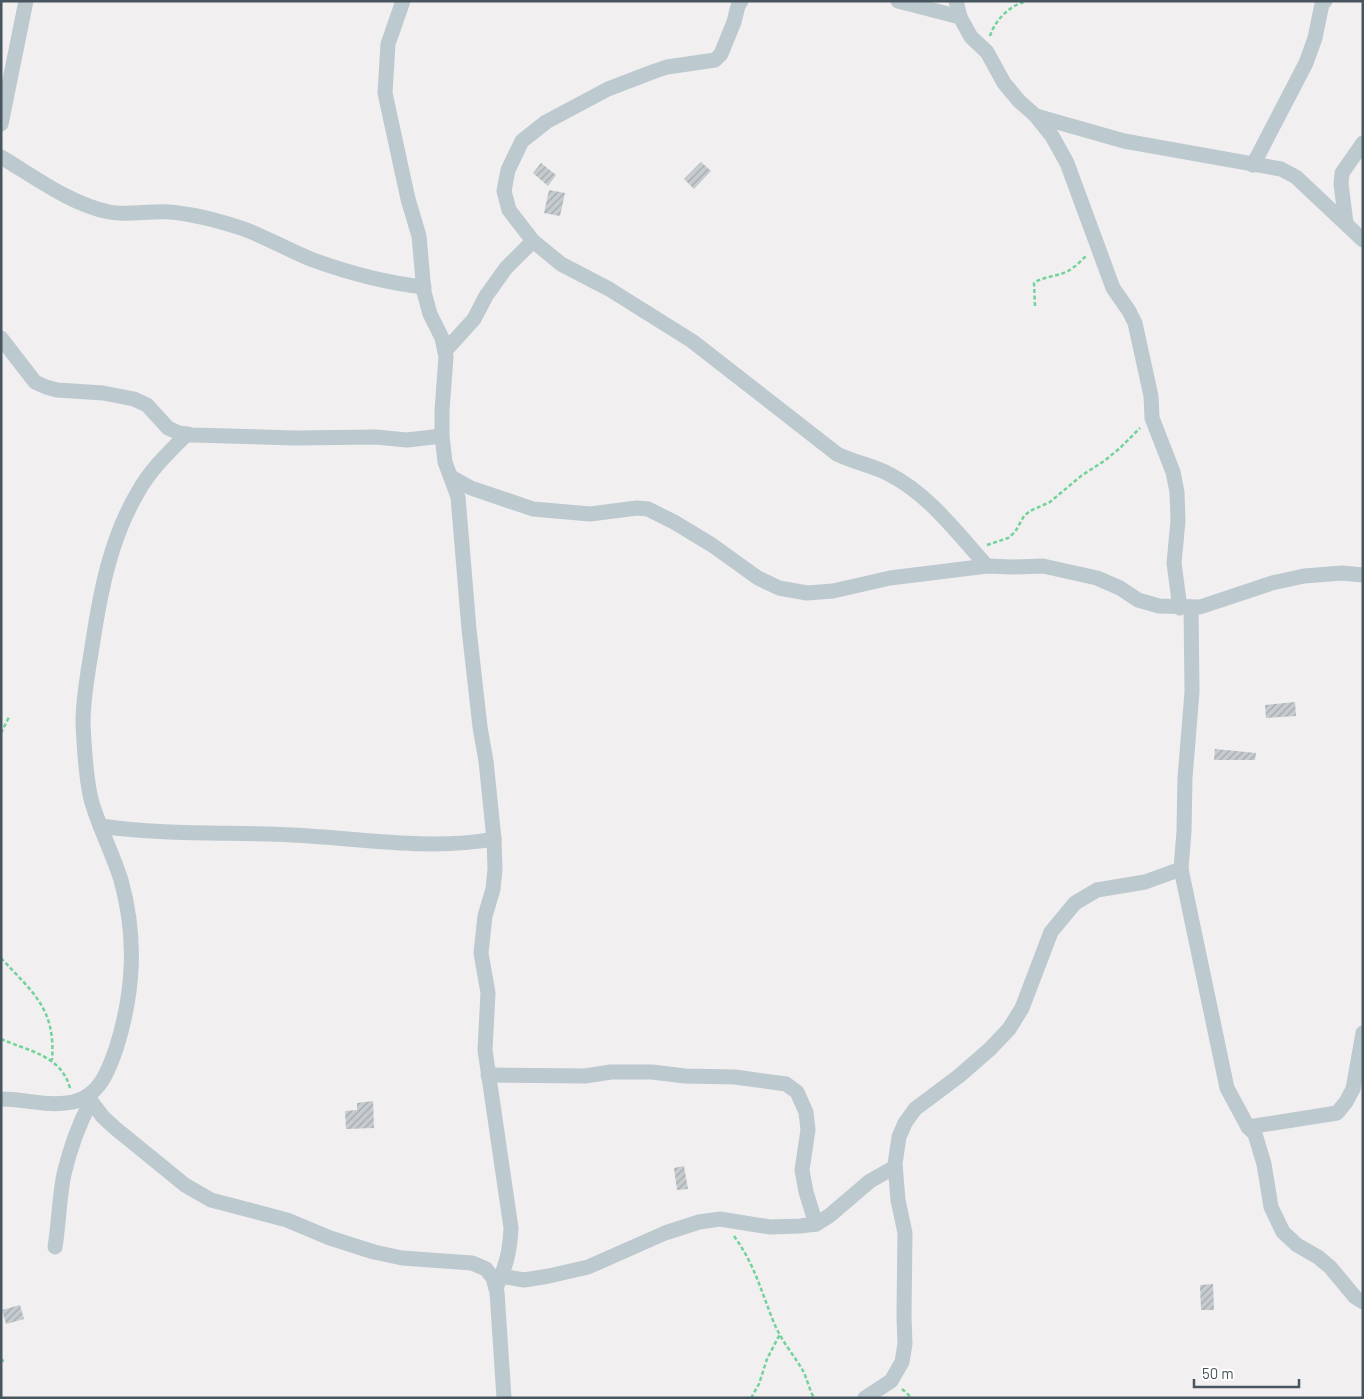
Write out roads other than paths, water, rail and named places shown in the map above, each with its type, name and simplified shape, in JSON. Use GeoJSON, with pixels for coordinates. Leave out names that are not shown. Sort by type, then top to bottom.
{"type":"FeatureCollection","features":[{"type":"Feature","properties":{"kind":"street"},"geometry":{"type":"LineString","coordinates":[[1,124],[26,1]]}},
{"type":"Feature","properties":{"kind":"street"},"geometry":{"type":"LineString","coordinates":[[403,1],[388,44],[385,93],[408,200],[419,236],[424,288],[430,314],[442,338],[446,357],[442,436],[445,462],[458,497],[468,629],[486,761],[494,839],[495,869],[493,889],[485,916],[481,953],[488,994],[485,1050],[511,1228],[510,1249],[506,1267],[498,1282],[504,1398]]}},
{"type":"Feature","properties":{"kind":"street"},"geometry":{"type":"LineString","coordinates":[[741,1],[721,54],[715,60],[667,67],[608,89],[546,122],[522,141],[508,170],[504,191],[509,210],[533,242],[561,264],[609,290],[692,341],[837,454],[850,461],[870,466],[905,484],[935,507],[987,566]]}},
{"type":"Feature","properties":{"kind":"street"},"geometry":{"type":"LineString","coordinates":[[898,1],[960,18]]}},
{"type":"Feature","properties":{"kind":"street"},"geometry":{"type":"LineString","coordinates":[[956,1],[960,18],[972,37],[987,52],[1004,84],[1018,101],[1036,116],[1052,136],[1067,163],[1113,288],[1135,323],[1151,396],[1152,418],[1173,472],[1178,492],[1178,521],[1174,563],[1185,607],[1192,692],[1185,778],[1181,869],[1227,1088],[1248,1127],[1255,1134],[1264,1164],[1272,1206],[1283,1232],[1297,1245],[1318,1257],[1330,1267],[1355,1297],[1363,1302]]}},
{"type":"Feature","properties":{"kind":"street"},"geometry":{"type":"LineString","coordinates":[[1253,165],[1306,63],[1315,38],[1322,4],[1325,1]]}},
{"type":"Feature","properties":{"kind":"street"},"geometry":{"type":"LineString","coordinates":[[1036,116],[1124,141],[1281,169],[1296,177],[1363,240]]}},
{"type":"Feature","properties":{"kind":"street"},"geometry":{"type":"LineString","coordinates":[[1346,223],[1341,184],[1342,173],[1363,143]]}},
{"type":"Feature","properties":{"kind":"street"},"geometry":{"type":"LineString","coordinates":[[1,157],[70,198],[90,207],[111,212],[170,212],[194,217],[243,229],[321,262],[395,284],[424,288]]}},
{"type":"Feature","properties":{"kind":"street"},"geometry":{"type":"LineString","coordinates":[[445,351],[474,319],[486,296],[506,268],[533,242]]}},
{"type":"Feature","properties":{"kind":"street"},"geometry":{"type":"LineString","coordinates":[[1,338],[35,382],[57,390],[103,393],[134,399],[146,405],[168,428],[179,433],[407,440],[442,436]]}},
{"type":"Feature","properties":{"kind":"street"},"geometry":{"type":"LineString","coordinates":[[55,1247],[68,1158],[79,1124],[84,1099],[108,1074],[129,998],[133,956],[129,918],[120,880],[92,803],[83,722],[85,686],[98,606],[120,525],[138,490],[164,458],[187,434]]}},
{"type":"Feature","properties":{"kind":"street"},"geometry":{"type":"LineString","coordinates":[[451,477],[471,488],[533,509],[590,514],[637,508],[648,509],[712,545],[758,578],[779,588],[807,593],[833,591],[890,578],[987,566],[1014,568],[1043,566],[1097,578],[1120,588],[1138,600],[1159,606],[1200,607],[1272,583],[1304,576],[1342,573],[1363,575]]}},
{"type":"Feature","properties":{"kind":"street"},"geometry":{"type":"LineString","coordinates":[[100,826],[162,833],[265,834],[410,844],[461,843],[494,839]]}},
{"type":"Feature","properties":{"kind":"street"},"geometry":{"type":"LineString","coordinates":[[865,1398],[891,1381],[902,1362],[905,1344],[905,1233],[898,1200],[895,1167],[899,1137],[904,1123],[915,1109],[984,1055],[1009,1029],[1022,1008],[1051,932],[1076,903],[1097,890],[1145,882],[1181,869]]}},
{"type":"Feature","properties":{"kind":"street"},"geometry":{"type":"LineString","coordinates":[[1248,1127],[1337,1113],[1353,1089],[1363,1033]]}},
{"type":"Feature","properties":{"kind":"street"},"geometry":{"type":"LineString","coordinates":[[488,1075],[585,1076],[611,1072],[652,1072],[786,1084],[797,1092],[806,1112],[808,1130],[802,1170],[806,1192],[816,1224]]}},
{"type":"Feature","properties":{"kind":"street"},"geometry":{"type":"LineString","coordinates":[[1,1099],[46,1103],[84,1099],[185,1185],[211,1200],[287,1220],[330,1238],[374,1252],[402,1258],[472,1263],[486,1270],[498,1282],[549,1276],[588,1267],[665,1233],[699,1222],[720,1218],[770,1227],[816,1224],[829,1216],[870,1181],[895,1167]]}}]}
